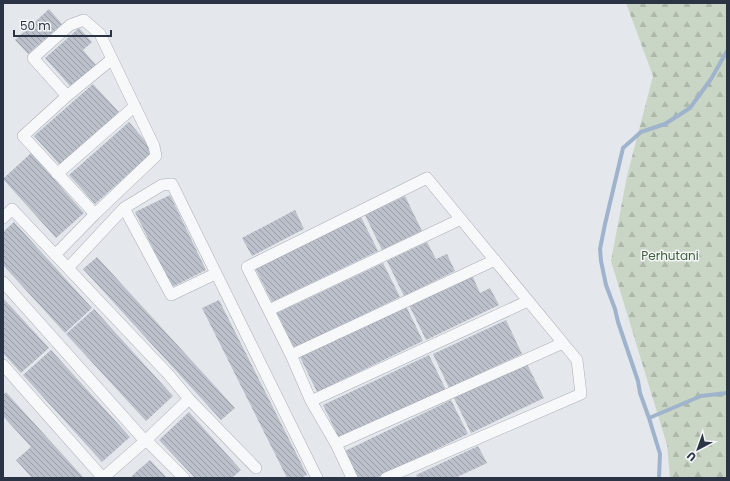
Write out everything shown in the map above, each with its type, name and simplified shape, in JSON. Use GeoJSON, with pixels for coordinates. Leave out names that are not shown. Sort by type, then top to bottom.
{"type":"FeatureCollection","features":[{"type":"Feature","properties":{"kind":"street"},"geometry":{"type":"LineString","coordinates":[[55,255],[95,214],[156,156],[154,146],[100,34],[84,20],[70,25],[33,58],[67,96]]}},
{"type":"Feature","properties":{"kind":"street"},"geometry":{"type":"LineString","coordinates":[[95,214],[23,136],[67,96],[112,59]]}},
{"type":"Feature","properties":{"kind":"street"},"geometry":{"type":"LineString","coordinates":[[57,174],[135,106]]}},
{"type":"Feature","properties":{"kind":"street"},"geometry":{"type":"LineString","coordinates":[[352,478],[336,444],[311,402],[291,356],[247,267],[427,178],[578,360],[581,394],[386,478]]}},
{"type":"Feature","properties":{"kind":"street"},"geometry":{"type":"LineString","coordinates":[[68,268],[124,208],[162,185],[172,184],[317,478]]}},
{"type":"Feature","properties":{"kind":"street"},"geometry":{"type":"LineString","coordinates":[[124,208],[171,295],[216,274]]}},
{"type":"Feature","properties":{"kind":"street"},"geometry":{"type":"LineString","coordinates":[[3,218],[12,209],[169,375],[189,399],[256,468]]}},
{"type":"Feature","properties":{"kind":"street"},"geometry":{"type":"LineString","coordinates":[[269,310],[461,219]]}},
{"type":"Feature","properties":{"kind":"street"},"geometry":{"type":"LineString","coordinates":[[291,356],[494,260]]}},
{"type":"Feature","properties":{"kind":"street"},"geometry":{"type":"LineString","coordinates":[[3,282],[146,440],[184,478]]}},
{"type":"Feature","properties":{"kind":"street"},"geometry":{"type":"LineString","coordinates":[[311,402],[528,301]]}},
{"type":"Feature","properties":{"kind":"street"},"geometry":{"type":"LineString","coordinates":[[336,444],[563,343]]}},
{"type":"Feature","properties":{"kind":"street"},"geometry":{"type":"LineString","coordinates":[[3,365],[103,478],[189,399]]}},
{"type":"Feature","properties":{"kind":"green space","name":"Perhutani"},"geometry":{"type":"Polygon","coordinates":[[[626,3],[727,3],[727,478],[670,478],[667,445],[611,261],[627,176],[653,76],[626,3]]]}},
{"type":"Feature","properties":{"kind":"building"},"geometry":{"type":"Polygon","coordinates":[[[49,9],[62,24],[28,54],[15,40],[49,9]]]}},
{"type":"Feature","properties":{"kind":"building"},"geometry":{"type":"Polygon","coordinates":[[[79,28],[92,42],[83,50],[96,65],[71,87],[45,58],[79,28]]]}},
{"type":"Feature","properties":{"kind":"building"},"geometry":{"type":"Polygon","coordinates":[[[93,84],[119,112],[60,165],[34,136],[93,84]]]}},
{"type":"Feature","properties":{"kind":"building"},"geometry":{"type":"Polygon","coordinates":[[[129,122],[154,151],[95,204],[69,175],[129,122]]]}},
{"type":"Feature","properties":{"kind":"building"},"geometry":{"type":"Polygon","coordinates":[[[31,153],[84,213],[56,238],[3,179],[31,153]]]}},
{"type":"Feature","properties":{"kind":"building"},"geometry":{"type":"Polygon","coordinates":[[[170,195],[206,270],[172,287],[135,212],[170,195]]]}},
{"type":"Feature","properties":{"kind":"building"},"geometry":{"type":"Polygon","coordinates":[[[405,196],[422,231],[382,250],[365,215],[405,196]]]}},
{"type":"Feature","properties":{"kind":"building"},"geometry":{"type":"Polygon","coordinates":[[[295,210],[304,229],[252,256],[242,238],[295,210]]]}},
{"type":"Feature","properties":{"kind":"building"},"geometry":{"type":"Polygon","coordinates":[[[361,217],[378,251],[272,302],[255,268],[361,217]]]}},
{"type":"Feature","properties":{"kind":"building"},"geometry":{"type":"Polygon","coordinates":[[[14,222],[92,308],[65,333],[3,265],[3,232],[14,222]]]}},
{"type":"Feature","properties":{"kind":"building"},"geometry":{"type":"Polygon","coordinates":[[[427,242],[436,259],[447,254],[455,271],[404,296],[387,261],[427,242]]]}},
{"type":"Feature","properties":{"kind":"building"},"geometry":{"type":"Polygon","coordinates":[[[97,257],[235,408],[221,420],[83,269],[97,257]]]}},
{"type":"Feature","properties":{"kind":"building"},"geometry":{"type":"Polygon","coordinates":[[[383,263],[400,297],[294,348],[277,313],[383,263]]]}},
{"type":"Feature","properties":{"kind":"building"},"geometry":{"type":"Polygon","coordinates":[[[472,275],[480,293],[490,288],[499,305],[426,340],[409,305],[472,275]]]}},
{"type":"Feature","properties":{"kind":"building"},"geometry":{"type":"Polygon","coordinates":[[[3,298],[49,348],[21,373],[3,353],[3,298]]]}},
{"type":"Feature","properties":{"kind":"building"},"geometry":{"type":"Polygon","coordinates":[[[219,300],[307,475],[300,478],[287,478],[202,308],[219,300]]]}},
{"type":"Feature","properties":{"kind":"building"},"geometry":{"type":"Polygon","coordinates":[[[406,306],[423,341],[317,392],[300,357],[406,306]]]}},
{"type":"Feature","properties":{"kind":"building"},"geometry":{"type":"Polygon","coordinates":[[[94,309],[173,396],[146,421],[66,334],[94,309]]]}},
{"type":"Feature","properties":{"kind":"building"},"geometry":{"type":"Polygon","coordinates":[[[506,320],[522,354],[449,388],[433,354],[506,320]]]}},
{"type":"Feature","properties":{"kind":"building"},"geometry":{"type":"Polygon","coordinates":[[[51,350],[130,437],[102,462],[23,375],[51,350]]]}},
{"type":"Feature","properties":{"kind":"building"},"geometry":{"type":"Polygon","coordinates":[[[429,355],[446,390],[340,440],[323,405],[429,355]]]}},
{"type":"Feature","properties":{"kind":"building"},"geometry":{"type":"Polygon","coordinates":[[[527,364],[544,398],[471,433],[454,398],[527,364]]]}},
{"type":"Feature","properties":{"kind":"building"},"geometry":{"type":"Polygon","coordinates":[[[6,392],[84,478],[32,478],[16,460],[31,447],[3,416],[3,395],[6,392]]]}},
{"type":"Feature","properties":{"kind":"building"},"geometry":{"type":"Polygon","coordinates":[[[451,400],[468,434],[376,478],[358,478],[345,451],[451,400]]]}},
{"type":"Feature","properties":{"kind":"building"},"geometry":{"type":"Polygon","coordinates":[[[189,412],[241,470],[232,478],[195,478],[159,440],[189,412]]]}},
{"type":"Feature","properties":{"kind":"building"},"geometry":{"type":"Polygon","coordinates":[[[478,446],[487,463],[455,478],[418,478],[416,475],[478,446]]]}},
{"type":"Feature","properties":{"kind":"building"},"geometry":{"type":"Polygon","coordinates":[[[150,460],[167,478],[130,478],[135,473],[150,460]]]}},
{"type":"Feature","properties":{"kind":"waterway"},"geometry":{"type":"LineString","coordinates":[[649,418],[606,285],[600,249],[605,224],[623,148],[641,132],[665,124],[690,108],[711,79],[727,51]]}},
{"type":"Feature","properties":{"kind":"waterway"},"geometry":{"type":"LineString","coordinates":[[659,478],[660,454],[649,418],[701,396],[727,393]]}}]}
